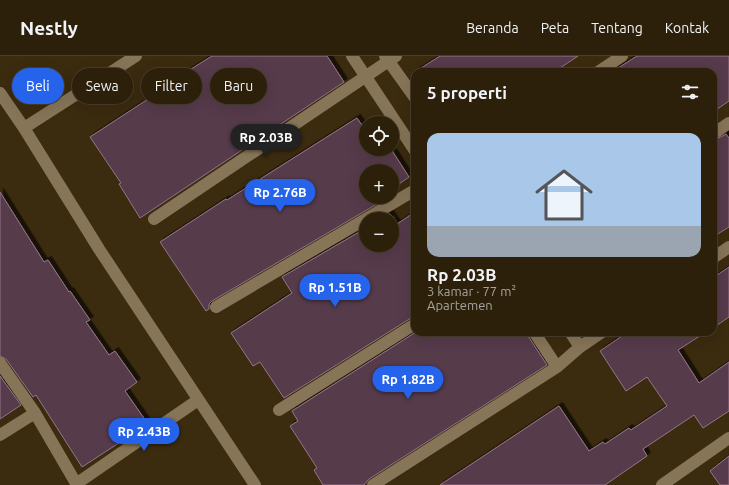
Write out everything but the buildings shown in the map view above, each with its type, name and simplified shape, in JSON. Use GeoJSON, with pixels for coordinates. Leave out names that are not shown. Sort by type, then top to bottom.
{"type":"FeatureCollection","features":[{"type":"Feature","properties":{"kind":"street"},"geometry":{"type":"LineString","coordinates":[[24,128],[136,56]]}},
{"type":"Feature","properties":{"kind":"street"},"geometry":{"type":"LineString","coordinates":[[352,56],[411,145]]}},
{"type":"Feature","properties":{"kind":"street"},"geometry":{"type":"LineString","coordinates":[[604,68],[622,56]]}},
{"type":"Feature","properties":{"kind":"street"},"geometry":{"type":"LineString","coordinates":[[154,219],[366,77],[390,58],[411,92]]}},
{"type":"Feature","properties":{"kind":"street"},"geometry":{"type":"LineString","coordinates":[[0,93],[24,128],[99,249],[255,485]]}},
{"type":"Feature","properties":{"kind":"street"},"geometry":{"type":"LineString","coordinates":[[717,132],[729,124]]}},
{"type":"Feature","properties":{"kind":"street"},"geometry":{"type":"LineString","coordinates":[[216,307],[411,192]]}},
{"type":"Feature","properties":{"kind":"street"},"geometry":{"type":"LineString","coordinates":[[717,255],[729,247]]}},
{"type":"Feature","properties":{"kind":"street"},"geometry":{"type":"LineString","coordinates":[[279,410],[411,327]]}},
{"type":"Feature","properties":{"kind":"street"},"geometry":{"type":"LineString","coordinates":[[537,336],[557,367]]}},
{"type":"Feature","properties":{"kind":"street"},"geometry":{"type":"LineString","coordinates":[[573,336],[580,347]]}},
{"type":"Feature","properties":{"kind":"street"},"geometry":{"type":"LineString","coordinates":[[373,485],[557,367],[580,347],[596,336]]}},
{"type":"Feature","properties":{"kind":"street"},"geometry":{"type":"LineString","coordinates":[[0,362],[35,413],[77,484],[198,400]]}},
{"type":"Feature","properties":{"kind":"street"},"geometry":{"type":"LineString","coordinates":[[0,435],[35,413]]}},
{"type":"Feature","properties":{"kind":"street"},"geometry":{"type":"LineString","coordinates":[[666,484],[729,438]]}}]}
